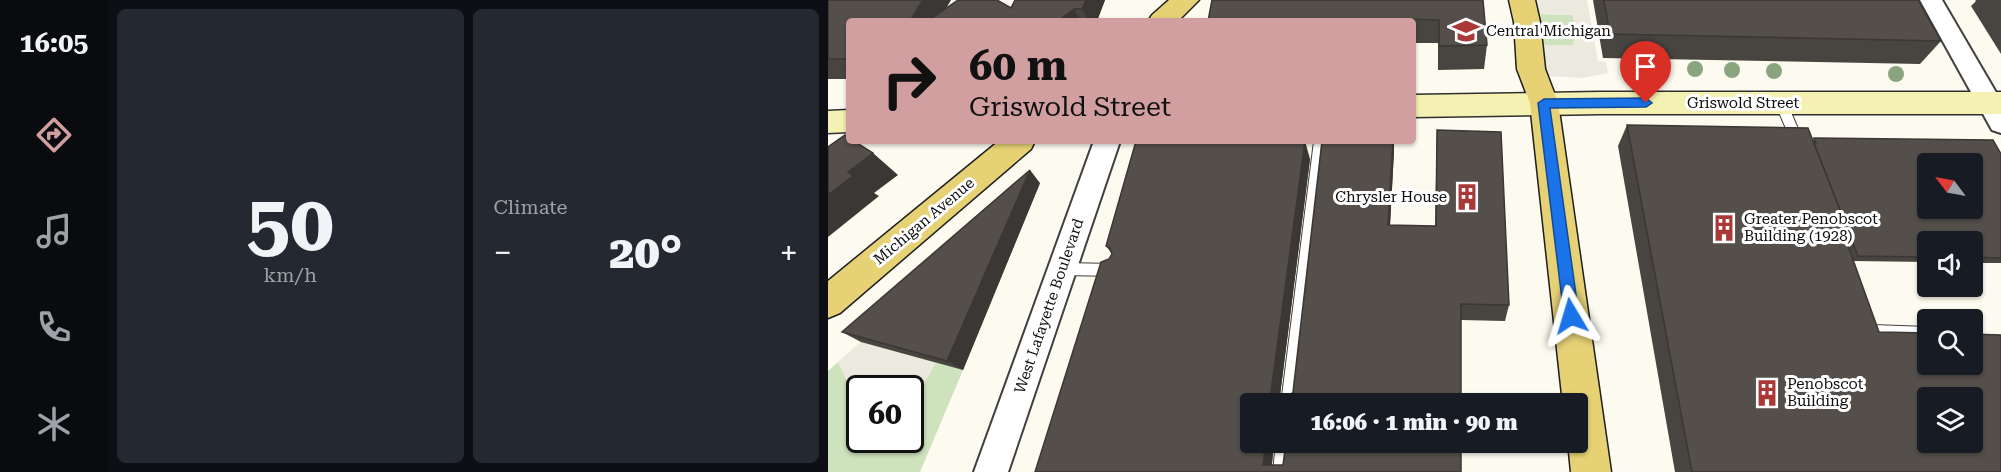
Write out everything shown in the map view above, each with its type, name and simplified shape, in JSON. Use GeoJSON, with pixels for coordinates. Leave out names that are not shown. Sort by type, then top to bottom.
{"type":"FeatureCollection","features":[{"type":"Feature","properties":{"kind":"main road"},"geometry":{"type":"LineString","coordinates":[[1165,18],[1186,0]]}},
{"type":"Feature","properties":{"kind":"main road"},"geometry":{"type":"LineString","coordinates":[[1522,0],[1527,22],[1531,69],[1544,103],[1591,472]]}},
{"type":"Feature","properties":{"kind":"main road","name":"Michigan Avenue"},"geometry":{"type":"LineString","coordinates":[[828,302],[1016,144]]}},
{"type":"Feature","properties":{"kind":"street"},"geometry":{"type":"LineString","coordinates":[[1931,0],[1997,110]]}},
{"type":"Feature","properties":{"kind":"street","name":"Griswold Street"},"geometry":{"type":"LineString","coordinates":[[1416,106],[1544,103],[1781,103],[1997,110]]}},
{"type":"Feature","properties":{"kind":"street"},"geometry":{"type":"LineString","coordinates":[[828,122],[846,121]]}},
{"type":"Feature","properties":{"kind":"street","name":"West Lafayette Boulevard"},"geometry":{"type":"LineString","coordinates":[[991,472],[1106,144]]}},
{"type":"Feature","properties":{"kind":"lane"},"geometry":{"type":"LineString","coordinates":[[1781,103],[1805,161]]}},
{"type":"Feature","properties":{"kind":"lane"},"geometry":{"type":"LineString","coordinates":[[1290,393],[1320,144]]}},
{"type":"Feature","properties":{"kind":"lane"},"geometry":{"type":"LineString","coordinates":[[1062,269],[1117,270]]}},
{"type":"Feature","properties":{"kind":"lane"},"geometry":{"type":"LineString","coordinates":[[1860,311],[1868,332],[1917,334]]}},
{"type":"Feature","properties":{"kind":"lane"},"geometry":{"type":"LineString","coordinates":[[1281,472],[1283,453]]}},
{"type":"Feature","properties":{"kind":"green space"},"geometry":{"type":"Polygon","coordinates":[[[1540,14],[1573,15],[1576,32],[1572,32],[1574,45],[1544,45],[1540,14]]]}},
{"type":"Feature","properties":{"kind":"green space"},"geometry":{"type":"Polygon","coordinates":[[[861,342],[963,370],[920,472],[828,472],[828,371],[861,342]]]}},
{"type":"Feature","properties":{"kind":"shaded area"},"geometry":{"type":"Polygon","coordinates":[[[1530,0],[1587,0],[1598,61],[1606,62],[1608,73],[1583,78],[1545,76],[1530,0]],[[1540,14],[1544,45],[1574,45],[1572,32],[1576,31],[1573,15],[1540,14]]]}},
{"type":"Feature","properties":{"kind":"shaded area"},"geometry":{"type":"Polygon","coordinates":[[[861,342],[936,363],[924,384],[924,375],[846,375],[846,380],[838,362],[861,342]]]}},
{"type":"Feature","properties":{"kind":"building"},"geometry":{"type":"Polygon","coordinates":[[[828,0],[923,0],[912,18],[846,18],[846,59],[828,59],[828,0]]]}},
{"type":"Feature","properties":{"kind":"building"},"geometry":{"type":"Polygon","coordinates":[[[958,0],[997,0],[1011,8],[1015,0],[1086,0],[1082,9],[1074,9],[1062,18],[932,18],[958,0]]]}},
{"type":"Feature","properties":{"kind":"building"},"geometry":{"type":"Polygon","coordinates":[[[1212,0],[1483,0],[1487,45],[1439,46],[1439,20],[1416,18],[1209,18],[1212,0]]]}},
{"type":"Feature","properties":{"kind":"building"},"geometry":{"type":"Polygon","coordinates":[[[1604,0],[1918,0],[1941,41],[1610,34],[1604,0]]]}},
{"type":"Feature","properties":{"kind":"building"},"geometry":{"type":"Polygon","coordinates":[[[1627,125],[1808,128],[1853,243],[1847,243],[1879,332],[1917,333],[1917,375],[1983,375],[1983,334],[2001,335],[2001,472],[1692,472],[1627,125]]]}},
{"type":"Feature","properties":{"kind":"building"},"geometry":{"type":"Polygon","coordinates":[[[1437,130],[1501,132],[1509,305],[1461,304],[1461,393],[1292,393],[1322,144],[1393,144],[1388,225],[1436,226],[1437,130]]]}},
{"type":"Feature","properties":{"kind":"building"},"geometry":{"type":"Polygon","coordinates":[[[845,135],[846,144],[859,144],[873,153],[848,172],[853,176],[828,195],[828,147],[845,135]]]}},
{"type":"Feature","properties":{"kind":"building"},"geometry":{"type":"Polygon","coordinates":[[[1814,138],[1993,140],[2001,154],[2001,258],[1983,257],[1983,231],[1917,231],[1917,257],[1858,256],[1814,143],[1816,143],[1814,138]]]}},
{"type":"Feature","properties":{"kind":"building"},"geometry":{"type":"Polygon","coordinates":[[[1135,144],[1305,144],[1271,392],[1240,393],[1240,453],[1265,453],[1263,465],[1283,465],[1285,453],[1461,453],[1461,472],[1035,472],[1101,262],[1109,259],[1112,254],[1110,248],[1106,246],[1135,144]]]}},
{"type":"Feature","properties":{"kind":"building"},"geometry":{"type":"Polygon","coordinates":[[[1030,170],[947,361],[842,332],[1030,170]]]}},
{"type":"Feature","properties":{"kind":"place","name":"Central Michigan"},"geometry":{"type":"Point","coordinates":[1466,31]}},
{"type":"Feature","properties":{"kind":"place","name":"Chrysler House"},"geometry":{"type":"Point","coordinates":[1467,197]}},
{"type":"Feature","properties":{"kind":"place","name":"Greater Penobscot Building (1928)"},"geometry":{"type":"Point","coordinates":[1724,228]}},
{"type":"Feature","properties":{"kind":"place","name":"Penobscot Building"},"geometry":{"type":"Point","coordinates":[1767,393]}},
{"type":"Feature","properties":{"kind":"route"},"geometry":{"type":"LineString","coordinates":[[1571,316],[1544,103],[1646,103]]}}]}
